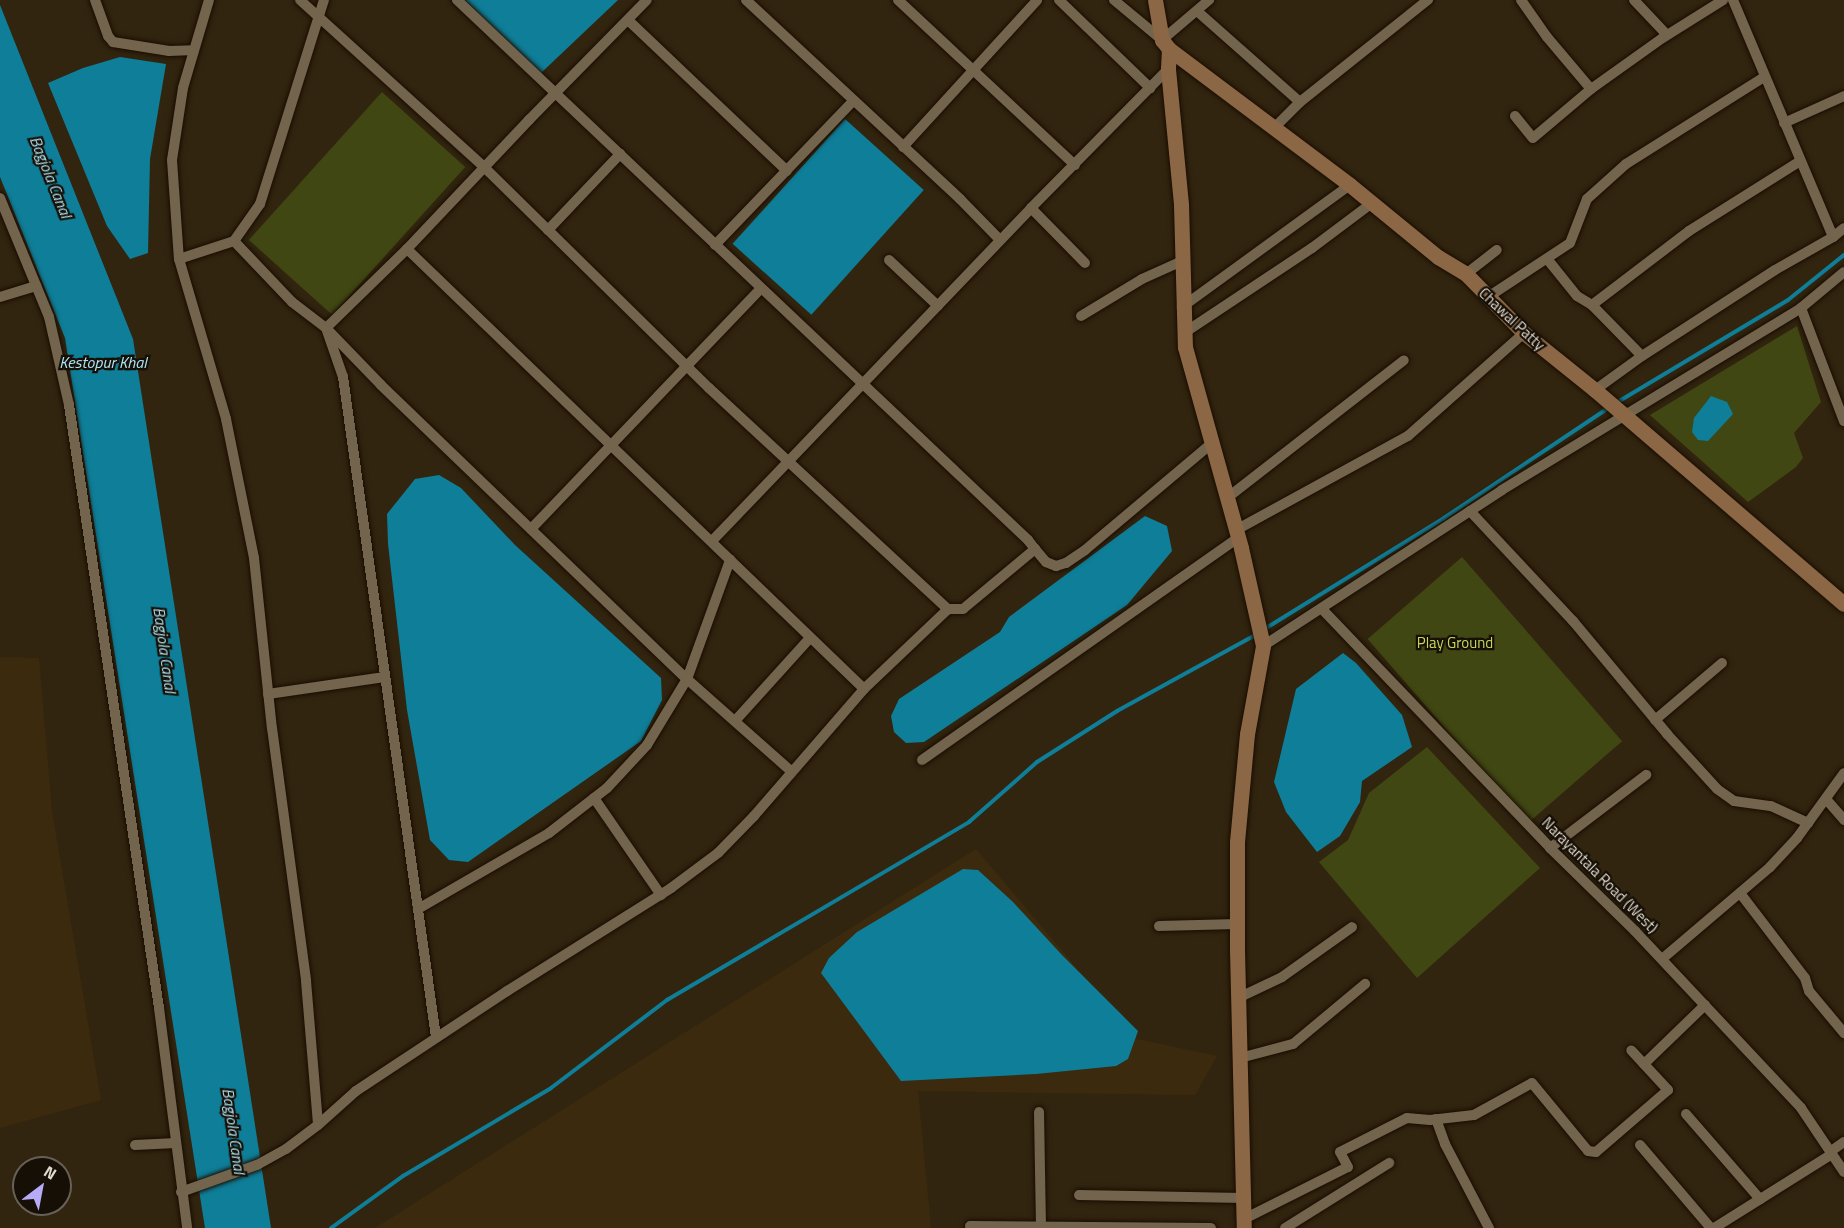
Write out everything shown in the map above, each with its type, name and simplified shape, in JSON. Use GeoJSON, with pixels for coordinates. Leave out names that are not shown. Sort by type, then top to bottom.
{"type":"FeatureCollection","features":[{"type":"Feature","properties":{"kind":"street"},"geometry":{"type":"LineString","coordinates":[[94,0],[108,36],[113,42],[169,51],[194,50]]}},
{"type":"Feature","properties":{"kind":"street"},"geometry":{"type":"LineString","coordinates":[[208,0],[183,88],[172,160],[179,259],[226,419],[254,558],[268,694],[306,981],[318,1125]]}},
{"type":"Feature","properties":{"kind":"street"},"geometry":{"type":"LineString","coordinates":[[300,0],[484,167],[686,365],[948,609],[963,609],[1035,549]]}},
{"type":"Feature","properties":{"kind":"street"},"geometry":{"type":"LineString","coordinates":[[179,259],[234,241],[260,204],[324,0]]}},
{"type":"Feature","properties":{"kind":"street"},"geometry":{"type":"LineString","coordinates":[[457,0],[1028,540],[1046,562],[1056,566],[1066,563],[1212,443]]}},
{"type":"Feature","properties":{"kind":"street"},"geometry":{"type":"LineString","coordinates":[[326,328],[407,249],[647,0]]}},
{"type":"Feature","properties":{"kind":"street"},"geometry":{"type":"LineString","coordinates":[[746,0],[1000,240]]}},
{"type":"Feature","properties":{"kind":"street"},"geometry":{"type":"LineString","coordinates":[[898,0],[1075,165]]}},
{"type":"Feature","properties":{"kind":"street"},"geometry":{"type":"LineString","coordinates":[[903,147],[1037,0]]}},
{"type":"Feature","properties":{"kind":"street"},"geometry":{"type":"LineString","coordinates":[[1059,0],[1150,88]]}},
{"type":"Feature","properties":{"kind":"street"},"geometry":{"type":"LineString","coordinates":[[1114,0],[1166,45]]}},
{"type":"Feature","properties":{"kind":"street"},"geometry":{"type":"LineString","coordinates":[[1155,0],[1166,45],[1181,205],[1182,307],[1185,347],[1237,534],[1263,646],[1247,734],[1237,842],[1238,998],[1244,1224],[1348,1167],[1340,1152],[1407,1118],[1436,1119],[1474,1115],[1532,1083],[1592,1153],[1668,1090],[1631,1050]]}},
{"type":"Feature","properties":{"kind":"street"},"geometry":{"type":"LineString","coordinates":[[1166,45],[1209,0]]}},
{"type":"Feature","properties":{"kind":"street"},"geometry":{"type":"LineString","coordinates":[[1273,129],[1300,102],[1428,0]]}},
{"type":"Feature","properties":{"kind":"street"},"geometry":{"type":"LineString","coordinates":[[1521,0],[1547,37],[1591,90]]}},
{"type":"Feature","properties":{"kind":"street"},"geometry":{"type":"LineString","coordinates":[[1634,0],[1667,35]]}},
{"type":"Feature","properties":{"kind":"street"},"geometry":{"type":"LineString","coordinates":[[1515,116],[1533,138],[1591,90],[1667,35],[1723,0]]}},
{"type":"Feature","properties":{"kind":"street"},"geometry":{"type":"LineString","coordinates":[[1733,0],[1833,237]]}},
{"type":"Feature","properties":{"kind":"street"},"geometry":{"type":"LineString","coordinates":[[1197,11],[1300,102]]}},
{"type":"Feature","properties":{"kind":"street"},"geometry":{"type":"LineString","coordinates":[[628,20],[787,171]]}},
{"type":"Feature","properties":{"kind":"street","name":"Chawal Patty"},"geometry":{"type":"LineString","coordinates":[[1166,45],[1273,129],[1350,185],[1438,257],[1466,274],[1524,333],[1598,393],[1844,604]]}},
{"type":"Feature","properties":{"kind":"street"},"geometry":{"type":"LineString","coordinates":[[712,541],[788,460],[864,385],[1000,240],[1168,69]]}},
{"type":"Feature","properties":{"kind":"street"},"geometry":{"type":"LineString","coordinates":[[1488,297],[1548,260],[1570,243],[1587,199],[1626,164],[1764,77]]}},
{"type":"Feature","properties":{"kind":"street"},"geometry":{"type":"LineString","coordinates":[[1784,123],[1844,96]]}},
{"type":"Feature","properties":{"kind":"street"},"geometry":{"type":"LineString","coordinates":[[715,245],[853,101]]}},
{"type":"Feature","properties":{"kind":"street"},"geometry":{"type":"LineString","coordinates":[[548,230],[620,154]]}},
{"type":"Feature","properties":{"kind":"street"},"geometry":{"type":"LineString","coordinates":[[1593,305],[1689,231],[1800,161]]}},
{"type":"Feature","properties":{"kind":"street"},"geometry":{"type":"LineString","coordinates":[[1182,307],[1350,185]]}},
{"type":"Feature","properties":{"kind":"street"},"geometry":{"type":"LineString","coordinates":[[0,198],[49,317],[69,405],[159,1008],[176,1143],[185,1190],[187,1228]]}},
{"type":"Feature","properties":{"kind":"street"},"geometry":{"type":"LineString","coordinates":[[1184,333],[1312,248],[1372,203]]}},
{"type":"Feature","properties":{"kind":"street"},"geometry":{"type":"LineString","coordinates":[[1031,208],[1085,263]]}},
{"type":"Feature","properties":{"kind":"street"},"geometry":{"type":"LineString","coordinates":[[1598,393],[1642,356],[1774,270],[1833,237],[1844,228]]}},
{"type":"Feature","properties":{"kind":"street"},"geometry":{"type":"LineString","coordinates":[[234,241],[292,302],[326,328],[381,385],[687,679],[791,771]]}},
{"type":"Feature","properties":{"kind":"street"},"geometry":{"type":"LineString","coordinates":[[407,249],[507,342],[610,446],[712,541],[864,689]]}},
{"type":"Feature","properties":{"kind":"street"},"geometry":{"type":"LineString","coordinates":[[1466,274],[1497,250]]}},
{"type":"Feature","properties":{"kind":"street"},"geometry":{"type":"LineString","coordinates":[[889,260],[938,306]]}},
{"type":"Feature","properties":{"kind":"street"},"geometry":{"type":"LineString","coordinates":[[1548,260],[1577,296],[1593,305],[1642,356]]}},
{"type":"Feature","properties":{"kind":"street"},"geometry":{"type":"LineString","coordinates":[[1081,316],[1142,279],[1182,261]]}},
{"type":"Feature","properties":{"kind":"street"},"geometry":{"type":"LineString","coordinates":[[1263,646],[1470,511],[1801,308],[1844,272]]}},
{"type":"Feature","properties":{"kind":"street"},"geometry":{"type":"LineString","coordinates":[[0,297],[36,286]]}},
{"type":"Feature","properties":{"kind":"street"},"geometry":{"type":"LineString","coordinates":[[531,529],[760,289]]}},
{"type":"Feature","properties":{"kind":"street"},"geometry":{"type":"LineString","coordinates":[[1801,308],[1840,399],[1844,422]]}},
{"type":"Feature","properties":{"kind":"street"},"geometry":{"type":"LineString","coordinates":[[326,328],[343,377],[436,1037]]}},
{"type":"Feature","properties":{"kind":"street"},"geometry":{"type":"LineString","coordinates":[[922,760],[1237,534],[1408,436],[1524,333]]}},
{"type":"Feature","properties":{"kind":"street"},"geometry":{"type":"LineString","coordinates":[[1227,498],[1404,360]]}},
{"type":"Feature","properties":{"kind":"street"},"geometry":{"type":"LineString","coordinates":[[1470,511],[1573,621],[1655,720],[1717,789],[1734,801],[1771,806],[1808,823]]}},
{"type":"Feature","properties":{"kind":"street"},"geometry":{"type":"LineString","coordinates":[[418,909],[549,833],[607,788],[647,745],[687,679],[730,560]]}},
{"type":"Feature","properties":{"kind":"street"},"geometry":{"type":"LineString","coordinates":[[185,1190],[257,1165],[286,1149],[318,1125],[356,1091],[436,1037],[661,895],[718,853],[754,816],[864,689],[948,609]]}},
{"type":"Feature","properties":{"kind":"street","name":"Narayantala Road (West)"},"geometry":{"type":"LineString","coordinates":[[1322,609],[1550,848],[1662,959],[1801,1108],[1844,1172]]}},
{"type":"Feature","properties":{"kind":"street"},"geometry":{"type":"LineString","coordinates":[[735,721],[810,638]]}},
{"type":"Feature","properties":{"kind":"street"},"geometry":{"type":"LineString","coordinates":[[1655,720],[1722,663]]}},
{"type":"Feature","properties":{"kind":"street"},"geometry":{"type":"LineString","coordinates":[[268,694],[385,677]]}},
{"type":"Feature","properties":{"kind":"street"},"geometry":{"type":"LineString","coordinates":[[1662,959],[1770,867],[1808,823],[1844,773]]}},
{"type":"Feature","properties":{"kind":"street"},"geometry":{"type":"LineString","coordinates":[[1550,848],[1646,775]]}},
{"type":"Feature","properties":{"kind":"street"},"geometry":{"type":"LineString","coordinates":[[594,798],[661,895]]}},
{"type":"Feature","properties":{"kind":"street"},"geometry":{"type":"LineString","coordinates":[[1826,799],[1844,820]]}},
{"type":"Feature","properties":{"kind":"street"},"geometry":{"type":"LineString","coordinates":[[1740,893],[1805,978],[1809,991],[1844,1033]]}},
{"type":"Feature","properties":{"kind":"street"},"geometry":{"type":"LineString","coordinates":[[1159,926],[1237,924]]}},
{"type":"Feature","properties":{"kind":"street"},"geometry":{"type":"LineString","coordinates":[[1238,998],[1282,977],[1352,927]]}},
{"type":"Feature","properties":{"kind":"street"},"geometry":{"type":"LineString","coordinates":[[1240,1058],[1293,1044],[1365,984]]}},
{"type":"Feature","properties":{"kind":"street"},"geometry":{"type":"LineString","coordinates":[[1644,1064],[1705,1005]]}},
{"type":"Feature","properties":{"kind":"street"},"geometry":{"type":"LineString","coordinates":[[1039,1112],[1041,1227]]}},
{"type":"Feature","properties":{"kind":"street"},"geometry":{"type":"LineString","coordinates":[[1686,1114],[1760,1199]]}},
{"type":"Feature","properties":{"kind":"street"},"geometry":{"type":"LineString","coordinates":[[1436,1119],[1445,1144],[1489,1228]]}},
{"type":"Feature","properties":{"kind":"street"},"geometry":{"type":"LineString","coordinates":[[1640,1145],[1713,1228],[1831,1153],[1844,1142]]}},
{"type":"Feature","properties":{"kind":"street"},"geometry":{"type":"LineString","coordinates":[[135,1145],[176,1143]]}},
{"type":"Feature","properties":{"kind":"street"},"geometry":{"type":"LineString","coordinates":[[1285,1228],[1389,1164]]}},
{"type":"Feature","properties":{"kind":"street"},"geometry":{"type":"LineString","coordinates":[[1079,1195],[1244,1198]]}},
{"type":"Feature","properties":{"kind":"street"},"geometry":{"type":"LineString","coordinates":[[970,1226],[1211,1228]]}},
{"type":"Feature","properties":{"kind":"shaded area"},"geometry":{"type":"Polygon","coordinates":[[[0,657],[39,658],[52,811],[101,1100],[0,1128],[0,657]]]}},
{"type":"Feature","properties":{"kind":"shaded area"},"geometry":{"type":"Polygon","coordinates":[[[976,849],[1137,1039],[1217,1056],[1195,1095],[918,1091],[931,1228],[375,1228],[976,849]]]}},
{"type":"Feature","properties":{"kind":"green space"},"geometry":{"type":"Polygon","coordinates":[[[382,92],[465,167],[332,315],[249,240],[382,92]]]}},
{"type":"Feature","properties":{"kind":"green space"},"geometry":{"type":"Polygon","coordinates":[[[1797,326],[1821,402],[1794,433],[1803,458],[1796,467],[1748,502],[1650,415],[1797,326]]]}},
{"type":"Feature","properties":{"kind":"green space","name":"Play Ground"},"geometry":{"type":"Polygon","coordinates":[[[1462,557],[1622,741],[1528,823],[1368,639],[1462,557]]]}},
{"type":"Feature","properties":{"kind":"green space"},"geometry":{"type":"Polygon","coordinates":[[[1427,747],[1540,868],[1417,978],[1319,862],[1348,840],[1369,793],[1427,747]]]}},
{"type":"Feature","properties":{"kind":"water"},"geometry":{"type":"Polygon","coordinates":[[[463,0],[618,0],[541,73],[463,0]]]}},
{"type":"Feature","properties":{"kind":"water","name":"Kestopur Khal"},"geometry":{"type":"Polygon","coordinates":[[[0,5],[133,339],[271,1228],[205,1228],[65,338],[0,177],[0,5]]]}},
{"type":"Feature","properties":{"kind":"water"},"geometry":{"type":"Polygon","coordinates":[[[120,57],[166,64],[150,159],[148,253],[130,259],[107,226],[48,83],[83,68],[120,57]]]}},
{"type":"Feature","properties":{"kind":"water"},"geometry":{"type":"Polygon","coordinates":[[[845,119],[924,190],[811,315],[733,244],[845,119]]]}},
{"type":"Feature","properties":{"kind":"water"},"geometry":{"type":"Polygon","coordinates":[[[1711,396],[1727,402],[1733,414],[1708,441],[1698,440],[1692,432],[1694,418],[1711,396]]]}},
{"type":"Feature","properties":{"kind":"water"},"geometry":{"type":"Polygon","coordinates":[[[439,475],[461,488],[515,545],[661,678],[662,700],[641,741],[468,862],[449,860],[430,840],[407,710],[388,544],[387,514],[415,479],[439,475]]]}},
{"type":"Feature","properties":{"kind":"water"},"geometry":{"type":"Polygon","coordinates":[[[1145,516],[1167,526],[1172,551],[1127,605],[924,742],[906,743],[894,732],[891,716],[899,699],[1000,632],[1009,617],[1145,516]]]}},
{"type":"Feature","properties":{"kind":"water"},"geometry":{"type":"Polygon","coordinates":[[[1343,653],[1356,663],[1402,715],[1412,747],[1362,781],[1360,802],[1340,836],[1317,852],[1286,812],[1274,782],[1296,689],[1343,653]]]}},
{"type":"Feature","properties":{"kind":"water"},"geometry":{"type":"Polygon","coordinates":[[[963,869],[978,870],[1013,902],[1138,1031],[1128,1059],[1116,1066],[1036,1074],[901,1081],[821,973],[829,958],[857,932],[963,869]]]}},
{"type":"Feature","properties":{"kind":"waterway"},"geometry":{"type":"LineString","coordinates":[[1616,403],[1788,300],[1844,255]]}},
{"type":"Feature","properties":{"kind":"waterway"},"geometry":{"type":"LineString","coordinates":[[1263,630],[1444,518],[1610,407]]}},
{"type":"Feature","properties":{"kind":"waterway"},"geometry":{"type":"LineString","coordinates":[[331,1228],[403,1176],[551,1088],[667,1000],[969,822],[1037,762],[1117,711],[1257,634]]}},
{"type":"Feature","properties":{"kind":"water label","name":"Bagjola Canal"},"geometry":{"type":"Point","coordinates":[51,177]}},
{"type":"Feature","properties":{"kind":"water label","name":"Bagjola Canal"},"geometry":{"type":"Point","coordinates":[165,650]}},
{"type":"Feature","properties":{"kind":"water label","name":"Bagjola Canal"},"geometry":{"type":"Point","coordinates":[234,1131]}}]}
